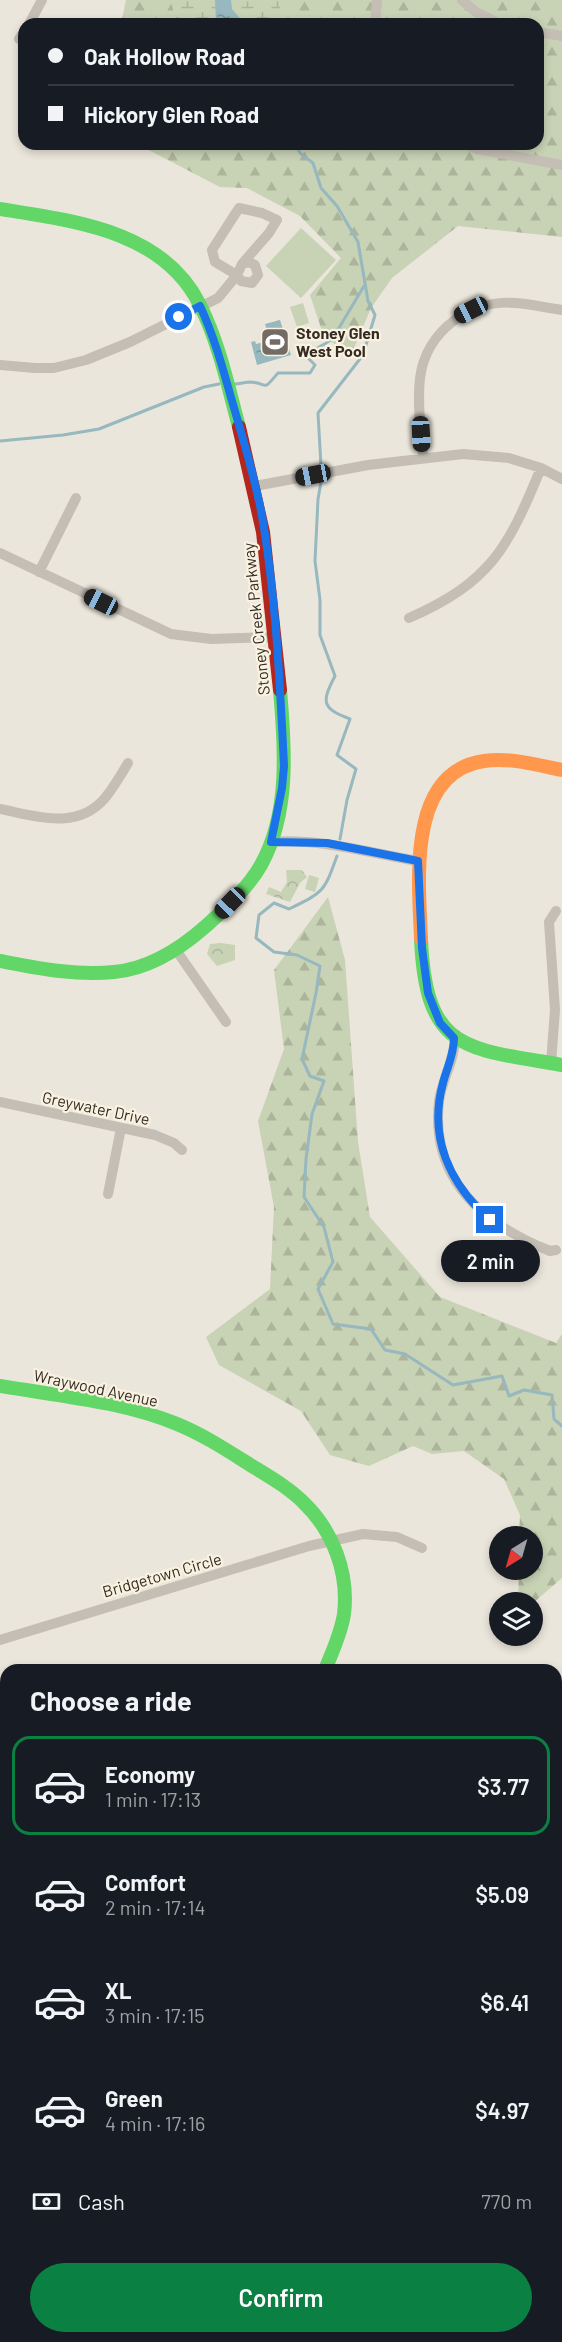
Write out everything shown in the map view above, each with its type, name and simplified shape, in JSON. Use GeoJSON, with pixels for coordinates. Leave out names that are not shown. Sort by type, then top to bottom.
{"type":"FeatureCollection","features":[{"type":"Feature","properties":{"kind":"street"},"geometry":{"type":"LineString","coordinates":[[32,18],[42,0]]}},
{"type":"Feature","properties":{"kind":"street"},"geometry":{"type":"LineString","coordinates":[[376,18],[377,0]]}},
{"type":"Feature","properties":{"kind":"street"},"geometry":{"type":"LineString","coordinates":[[462,0],[476,12],[488,18]]}},
{"type":"Feature","properties":{"kind":"street"},"geometry":{"type":"LineString","coordinates":[[544,33],[562,36]]}},
{"type":"Feature","properties":{"kind":"street"},"geometry":{"type":"LineString","coordinates":[[482,150],[562,165]]}},
{"type":"Feature","properties":{"kind":"street"},"geometry":{"type":"LineString","coordinates":[[0,365],[35,368],[72,364],[130,342],[218,298],[237,275],[242,264],[269,233],[277,220],[262,213],[239,208],[212,250],[215,262],[237,275],[244,283],[252,283],[257,278],[258,271],[255,265],[249,262],[242,264]]}},
{"type":"Feature","properties":{"kind":"street","name":"Stoney Creek Parkway"},"geometry":{"type":"LineString","coordinates":[[0,209],[116,233],[139,242],[154,251],[181,274],[191,288],[217,350],[262,517],[275,636],[284,766],[271,842],[261,865],[247,885],[204,928],[176,950],[138,968],[98,975],[0,962]]}},
{"type":"Feature","properties":{"kind":"street"},"geometry":{"type":"LineString","coordinates":[[423,457],[420,377],[430,348],[439,334],[460,316],[486,305],[517,303],[562,310]]}},
{"type":"Feature","properties":{"kind":"street"},"geometry":{"type":"LineString","coordinates":[[255,486],[423,457],[484,454],[509,458],[541,468],[562,479]]}},
{"type":"Feature","properties":{"kind":"street"},"geometry":{"type":"LineString","coordinates":[[409,618],[456,594],[485,570],[511,536],[541,468]]}},
{"type":"Feature","properties":{"kind":"street"},"geometry":{"type":"LineString","coordinates":[[39,572],[76,498]]}},
{"type":"Feature","properties":{"kind":"street"},"geometry":{"type":"LineString","coordinates":[[0,553],[171,634],[211,639],[275,636]]}},
{"type":"Feature","properties":{"kind":"street"},"geometry":{"type":"LineString","coordinates":[[556,911],[549,922],[557,1064],[476,1048],[454,1038],[440,1023],[428,993],[422,948],[418,861],[431,804],[445,782],[461,768],[483,760],[502,760],[562,770]]}},
{"type":"Feature","properties":{"kind":"street"},"geometry":{"type":"LineString","coordinates":[[0,809],[48,819],[76,817],[95,807],[105,798],[128,763]]}},
{"type":"Feature","properties":{"kind":"street"},"geometry":{"type":"LineString","coordinates":[[271,842],[327,843],[418,861]]}},
{"type":"Feature","properties":{"kind":"street"},"geometry":{"type":"LineString","coordinates":[[176,950],[226,1022]]}},
{"type":"Feature","properties":{"kind":"street"},"geometry":{"type":"LineString","coordinates":[[454,1038],[453,1057],[443,1083],[438,1119],[443,1150],[454,1178],[476,1207],[503,1229],[550,1251],[556,1250]]}},
{"type":"Feature","properties":{"kind":"street","name":"Greywater Drive"},"geometry":{"type":"LineString","coordinates":[[0,1102],[166,1139],[182,1150]]}},
{"type":"Feature","properties":{"kind":"street"},"geometry":{"type":"LineString","coordinates":[[108,1194],[121,1128]]}},
{"type":"Feature","properties":{"kind":"street","name":"Wraywood Avenue"},"geometry":{"type":"LineString","coordinates":[[0,1386],[141,1412],[192,1430],[290,1490],[313,1512],[332,1541],[341,1565],[345,1599],[340,1631],[327,1664]]}},
{"type":"Feature","properties":{"kind":"street","name":"Bridgetown Circle"},"geometry":{"type":"LineString","coordinates":[[0,1640],[332,1541],[363,1534],[397,1537],[422,1548]]}},
{"type":"Feature","properties":{"kind":"green space"},"geometry":{"type":"Polygon","coordinates":[[[126,0],[562,0],[562,237],[458,226],[392,278],[371,308],[351,355],[324,337],[310,295],[341,258],[300,216],[247,188],[220,187],[149,150],[544,150],[544,18],[122,18],[126,0]]]}},
{"type":"Feature","properties":{"kind":"green space"},"geometry":{"type":"Polygon","coordinates":[[[170,0],[279,0],[281,18],[176,18],[170,0]]]}},
{"type":"Feature","properties":{"kind":"green space"},"geometry":{"type":"Polygon","coordinates":[[[301,228],[336,260],[301,298],[266,266],[301,228]]]}},
{"type":"Feature","properties":{"kind":"green space"},"geometry":{"type":"Polygon","coordinates":[[[303,303],[309,323],[297,327],[290,307],[303,303]]]}},
{"type":"Feature","properties":{"kind":"green space"},"geometry":{"type":"Polygon","coordinates":[[[286,870],[302,870],[307,877],[300,883],[290,902],[266,894],[269,887],[281,892],[287,882],[286,870]]]}},
{"type":"Feature","properties":{"kind":"green space"},"geometry":{"type":"Polygon","coordinates":[[[309,875],[319,878],[315,892],[305,889],[309,875]]]}},
{"type":"Feature","properties":{"kind":"green space"},"geometry":{"type":"Polygon","coordinates":[[[328,897],[345,960],[358,1142],[370,1217],[440,1297],[556,1343],[562,1334],[562,1578],[543,1594],[543,1592],[518,1592],[519,1580],[543,1580],[543,1526],[519,1526],[520,1515],[504,1479],[464,1451],[432,1454],[413,1446],[369,1466],[330,1455],[301,1411],[219,1365],[206,1337],[270,1289],[274,1207],[258,1121],[284,1049],[274,970],[328,897]]]}},
{"type":"Feature","properties":{"kind":"green space"},"geometry":{"type":"Polygon","coordinates":[[[210,944],[235,945],[235,960],[217,966],[207,954],[210,944]]]}},
{"type":"Feature","properties":{"kind":"water"},"geometry":{"type":"Polygon","coordinates":[[[215,0],[231,0],[232,9],[240,18],[216,18],[215,0]]]}},
{"type":"Feature","properties":{"kind":"water","name":"Stoney Glen West Pool"},"geometry":{"type":"Polygon","coordinates":[[[280,320],[291,355],[257,365],[251,342],[255,341],[256,344],[268,341],[265,324],[280,320]]]}},
{"type":"Feature","properties":{"kind":"waterway"},"geometry":{"type":"LineString","coordinates":[[298,150],[313,163],[321,188],[337,206],[358,242],[368,301],[375,315],[363,355],[318,413],[321,466]]}},
{"type":"Feature","properties":{"kind":"waterway"},"geometry":{"type":"LineString","coordinates":[[235,384],[250,382],[267,385],[278,373],[310,373],[315,365],[307,357],[333,338],[364,286]]}},
{"type":"Feature","properties":{"kind":"waterway"},"geometry":{"type":"LineString","coordinates":[[0,441],[99,429],[204,387],[219,384]]}},
{"type":"Feature","properties":{"kind":"waterway"},"geometry":{"type":"LineString","coordinates":[[321,482],[315,561],[320,600],[320,635],[335,676],[326,699],[329,708],[350,719],[337,755],[356,769],[347,800],[340,839]]}},
{"type":"Feature","properties":{"kind":"waterway"},"geometry":{"type":"LineString","coordinates":[[337,856],[329,877],[316,894],[289,909],[274,903],[259,915],[256,938],[274,952],[297,955],[320,966],[302,1059],[310,1076],[324,1081],[312,1114],[304,1197],[324,1227],[333,1262],[318,1289],[333,1324],[371,1329],[385,1350],[405,1354],[453,1385],[502,1376],[509,1396],[524,1390],[552,1395],[554,1419],[562,1426]]}},
{"type":"Feature","properties":{"kind":"traffic: fast"},"geometry":{"type":"LineString","coordinates":[[0,209],[86,225],[114,233],[164,260],[184,280],[207,319],[239,427]]}},
{"type":"Feature","properties":{"kind":"traffic: fast"},"geometry":{"type":"LineString","coordinates":[[0,961],[71,972],[99,973],[127,970],[152,962],[175,950],[229,905],[250,882],[261,865],[277,824],[284,757],[280,690]]}},
{"type":"Feature","properties":{"kind":"traffic: fast"},"geometry":{"type":"LineString","coordinates":[[421,939],[425,976],[432,1004],[442,1024],[457,1038],[476,1047],[500,1054],[562,1065]]}},
{"type":"Feature","properties":{"kind":"traffic: fast"},"geometry":{"type":"LineString","coordinates":[[0,1386],[67,1396],[156,1416],[197,1433],[225,1449],[279,1483],[298,1498],[314,1514],[331,1540],[344,1583],[343,1621],[327,1664]]}},
{"type":"Feature","properties":{"kind":"traffic: slow"},"geometry":{"type":"LineString","coordinates":[[421,939],[419,861],[422,833],[429,807],[441,786],[459,770],[484,761],[514,761],[562,770]]}},
{"type":"Feature","properties":{"kind":"traffic: jam"},"geometry":{"type":"LineString","coordinates":[[239,427],[263,532],[280,690]]}},
{"type":"Feature","properties":{"kind":"place","name":"Stoney Glen West Pool"},"geometry":{"type":"Point","coordinates":[275,342]}},
{"type":"Feature","properties":{"kind":"route"},"geometry":{"type":"LineString","coordinates":[[179,317],[200,306],[204,314],[239,422],[262,517],[271,594],[284,766],[271,842],[327,843],[418,861],[422,948],[429,1001],[440,1023],[454,1038],[453,1057],[448,1066],[439,1101],[440,1137],[444,1155],[454,1178],[464,1194],[490,1220]]}}]}
